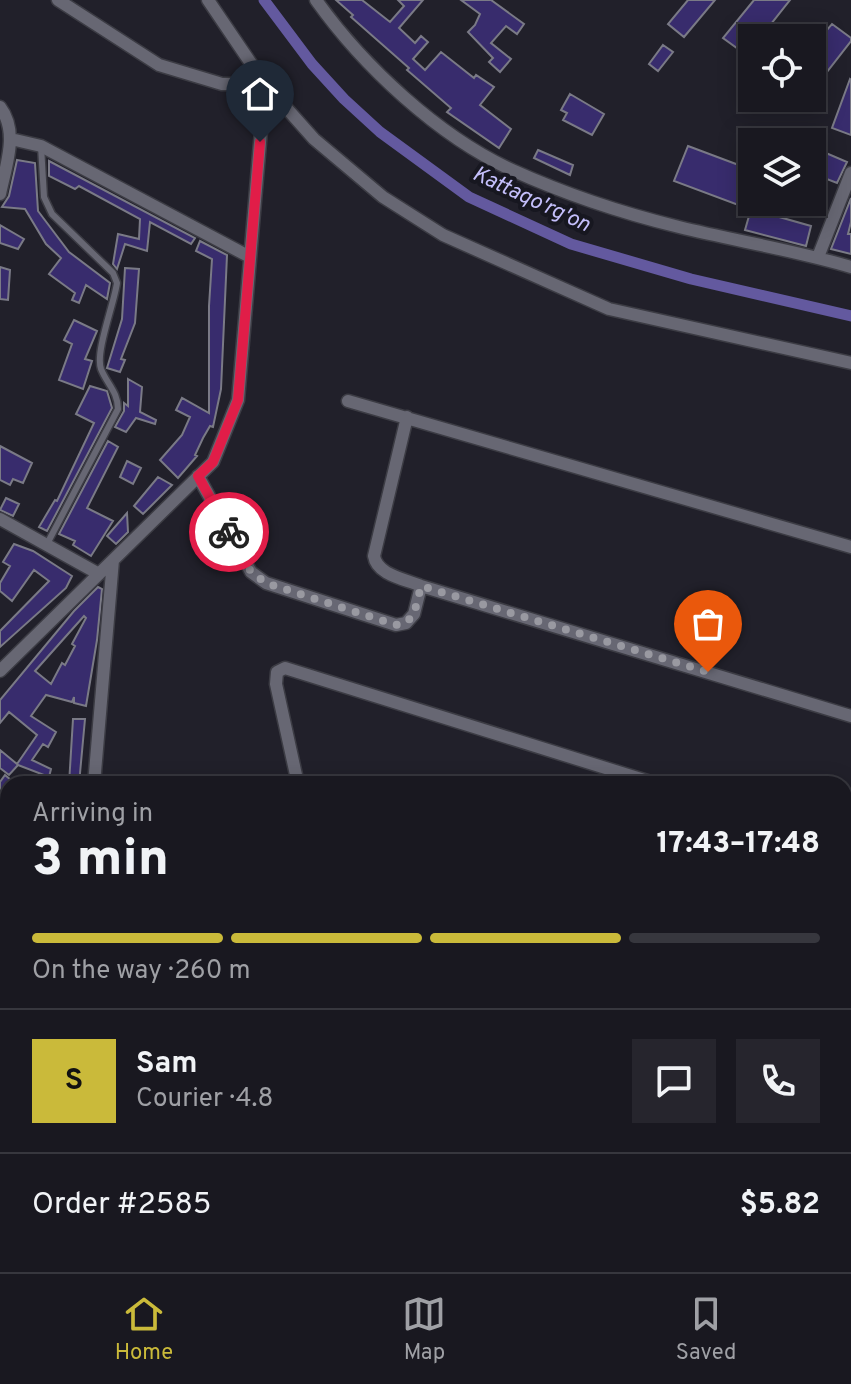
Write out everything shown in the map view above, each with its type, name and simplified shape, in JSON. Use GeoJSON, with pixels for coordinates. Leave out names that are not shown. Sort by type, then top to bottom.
{"type":"FeatureCollection","features":[{"type":"Feature","properties":{"kind":"street"},"geometry":{"type":"LineString","coordinates":[[58,0],[159,65],[222,84],[265,84]]}},
{"type":"Feature","properties":{"kind":"street"},"geometry":{"type":"LineString","coordinates":[[208,0],[265,84],[314,139],[383,197],[443,235],[609,309],[851,363]]}},
{"type":"Feature","properties":{"kind":"street"},"geometry":{"type":"LineString","coordinates":[[320,2],[353,46],[419,110],[511,170],[632,214],[851,267]]}},
{"type":"Feature","properties":{"kind":"street"},"geometry":{"type":"LineString","coordinates":[[0,671],[213,462],[238,400],[265,84]]}},
{"type":"Feature","properties":{"kind":"street"},"geometry":{"type":"LineString","coordinates":[[0,107],[7,116],[11,139],[0,194]]}},
{"type":"Feature","properties":{"kind":"street"},"geometry":{"type":"LineString","coordinates":[[11,139],[41,146],[250,257]]}},
{"type":"Feature","properties":{"kind":"street"},"geometry":{"type":"LineString","coordinates":[[818,257],[851,173]]}},
{"type":"Feature","properties":{"kind":"street"},"geometry":{"type":"LineString","coordinates":[[348,401],[851,547]]}},
{"type":"Feature","properties":{"kind":"street"},"geometry":{"type":"LineString","coordinates":[[407,417],[374,556],[375,564],[382,570],[421,586],[851,716]]}},
{"type":"Feature","properties":{"kind":"street"},"geometry":{"type":"LineString","coordinates":[[198,476],[251,572],[266,583],[396,625],[406,623],[414,614],[421,586]]}},
{"type":"Feature","properties":{"kind":"street"},"geometry":{"type":"LineString","coordinates":[[0,519],[99,574]]}},
{"type":"Feature","properties":{"kind":"street"},"geometry":{"type":"LineString","coordinates":[[95,776],[113,560]]}},
{"type":"Feature","properties":{"kind":"street"},"geometry":{"type":"LineString","coordinates":[[296,776],[276,684],[277,672],[285,668],[631,776]]}},
{"type":"Feature","properties":{"kind":"lane"},"geometry":{"type":"LineString","coordinates":[[41,146],[44,197],[52,214],[113,273],[117,283],[101,353],[101,368],[118,398],[118,409],[47,544]]}},
{"type":"Feature","properties":{"kind":"building"},"geometry":{"type":"Polygon","coordinates":[[[336,0],[362,0],[390,22],[404,6],[398,0],[423,0],[399,28],[415,43],[421,36],[428,42],[413,59],[425,70],[441,52],[474,78],[476,75],[494,87],[480,105],[511,129],[499,148],[447,112],[451,108],[407,70],[409,68],[336,0]]]}},
{"type":"Feature","properties":{"kind":"building"},"geometry":{"type":"Polygon","coordinates":[[[461,0],[491,0],[524,24],[517,34],[506,26],[491,43],[511,59],[500,72],[489,62],[493,58],[468,32],[480,14],[461,0]]]}},
{"type":"Feature","properties":{"kind":"building"},"geometry":{"type":"Polygon","coordinates":[[[688,0],[715,0],[684,37],[668,24],[688,0]]]}},
{"type":"Feature","properties":{"kind":"building"},"geometry":{"type":"Polygon","coordinates":[[[754,0],[790,0],[771,24],[738,24],[738,49],[723,38],[754,0]]]}},
{"type":"Feature","properties":{"kind":"building"},"geometry":{"type":"Polygon","coordinates":[[[832,24],[851,41],[826,73],[826,31],[832,24]]]}},
{"type":"Feature","properties":{"kind":"building"},"geometry":{"type":"Polygon","coordinates":[[[663,45],[673,52],[658,71],[649,64],[663,45]]]}},
{"type":"Feature","properties":{"kind":"building"},"geometry":{"type":"Polygon","coordinates":[[[851,80],[851,135],[832,128],[851,80]]]}},
{"type":"Feature","properties":{"kind":"building"},"geometry":{"type":"Polygon","coordinates":[[[570,94],[604,114],[592,135],[563,120],[567,113],[561,110],[570,94]]]}},
{"type":"Feature","properties":{"kind":"building"},"geometry":{"type":"Polygon","coordinates":[[[688,146],[738,165],[738,205],[674,181],[688,146]]]}},
{"type":"Feature","properties":{"kind":"building"},"geometry":{"type":"Polygon","coordinates":[[[538,150],[573,165],[570,175],[534,158],[538,150]]]}},
{"type":"Feature","properties":{"kind":"building"},"geometry":{"type":"Polygon","coordinates":[[[826,153],[847,162],[837,183],[826,181],[826,153]]]}},
{"type":"Feature","properties":{"kind":"building"},"geometry":{"type":"Polygon","coordinates":[[[17,160],[35,163],[38,211],[69,252],[110,283],[107,299],[86,285],[79,303],[72,300],[75,293],[49,274],[61,258],[46,244],[25,209],[2,207],[9,196],[17,160]]]}},
{"type":"Feature","properties":{"kind":"building"},"geometry":{"type":"Polygon","coordinates":[[[49,161],[195,238],[191,244],[150,222],[147,251],[125,244],[117,269],[113,264],[118,234],[139,239],[140,219],[79,186],[75,189],[49,176],[49,161]]]}},
{"type":"Feature","properties":{"kind":"building"},"geometry":{"type":"Polygon","coordinates":[[[851,198],[848,234],[851,234],[851,254],[831,249],[851,198]]]}},
{"type":"Feature","properties":{"kind":"building"},"geometry":{"type":"Polygon","coordinates":[[[749,216],[776,216],[811,226],[806,246],[745,230],[749,216]]]}},
{"type":"Feature","properties":{"kind":"building"},"geometry":{"type":"Polygon","coordinates":[[[0,225],[24,239],[18,249],[0,243],[0,225]]]}},
{"type":"Feature","properties":{"kind":"building"},"geometry":{"type":"Polygon","coordinates":[[[200,241],[227,255],[221,389],[213,427],[210,426],[203,438],[197,456],[178,478],[160,460],[182,435],[190,417],[176,410],[182,398],[209,413],[212,259],[196,251],[200,241]]]}},
{"type":"Feature","properties":{"kind":"building"},"geometry":{"type":"Polygon","coordinates":[[[0,267],[10,270],[8,300],[0,299],[0,267]]]}},
{"type":"Feature","properties":{"kind":"building"},"geometry":{"type":"Polygon","coordinates":[[[125,268],[139,269],[135,323],[121,359],[125,360],[120,372],[107,368],[122,319],[125,268]]]}},
{"type":"Feature","properties":{"kind":"building"},"geometry":{"type":"Polygon","coordinates":[[[74,320],[97,331],[85,359],[92,361],[83,389],[59,380],[72,344],[64,340],[74,320]]]}},
{"type":"Feature","properties":{"kind":"building"},"geometry":{"type":"Polygon","coordinates":[[[128,379],[142,387],[140,412],[156,420],[155,424],[136,418],[126,432],[115,427],[124,411],[124,403],[128,406],[128,379]]]}},
{"type":"Feature","properties":{"kind":"building"},"geometry":{"type":"Polygon","coordinates":[[[90,386],[107,391],[112,408],[47,531],[39,527],[57,501],[94,423],[76,414],[90,386]]]}},
{"type":"Feature","properties":{"kind":"building"},"geometry":{"type":"Polygon","coordinates":[[[108,441],[118,447],[87,508],[113,521],[91,556],[73,545],[75,541],[59,534],[108,441]]]}},
{"type":"Feature","properties":{"kind":"building"},"geometry":{"type":"Polygon","coordinates":[[[0,446],[32,463],[23,483],[13,479],[10,485],[0,480],[0,446]]]}},
{"type":"Feature","properties":{"kind":"building"},"geometry":{"type":"Polygon","coordinates":[[[127,461],[141,468],[133,484],[120,477],[127,461]]]}},
{"type":"Feature","properties":{"kind":"building"},"geometry":{"type":"Polygon","coordinates":[[[158,477],[172,485],[143,514],[134,506],[158,477]]]}},
{"type":"Feature","properties":{"kind":"building"},"geometry":{"type":"Polygon","coordinates":[[[6,498],[19,504],[13,516],[0,510],[6,498]]]}},
{"type":"Feature","properties":{"kind":"building"},"geometry":{"type":"Polygon","coordinates":[[[127,513],[128,532],[116,544],[107,536],[127,513]]]}},
{"type":"Feature","properties":{"kind":"building"},"geometry":{"type":"Polygon","coordinates":[[[14,544],[33,551],[72,576],[66,588],[0,647],[0,631],[49,581],[34,570],[12,601],[0,591],[0,583],[10,566],[3,562],[14,544]]]}},
{"type":"Feature","properties":{"kind":"building"},"geometry":{"type":"Polygon","coordinates":[[[98,587],[102,589],[86,706],[74,703],[74,697],[72,702],[46,695],[31,716],[56,732],[48,747],[43,744],[32,760],[51,769],[49,776],[18,765],[9,775],[0,768],[0,750],[17,764],[37,735],[9,712],[0,723],[0,700],[74,611],[98,587]],[[84,616],[35,671],[51,684],[75,646],[72,644],[86,618],[84,616]]]}},
{"type":"Feature","properties":{"kind":"building"},"geometry":{"type":"Polygon","coordinates":[[[73,719],[85,719],[80,776],[69,776],[73,719]]]}},
{"type":"Feature","properties":{"kind":"waterway","name":"Kattaqo'rg'on"},"geometry":{"type":"LineString","coordinates":[[264,0],[312,64],[344,99],[380,132],[469,197],[571,244],[691,279],[851,316]]}},
{"type":"Feature","properties":{"kind":"way so far"},"geometry":{"type":"LineString","coordinates":[[229,532],[251,572],[266,583],[396,625],[406,623],[414,614],[421,586],[708,672]]}},
{"type":"Feature","properties":{"kind":"route"},"geometry":{"type":"LineString","coordinates":[[229,532],[198,476],[213,462],[238,400],[260,142]]}}]}
